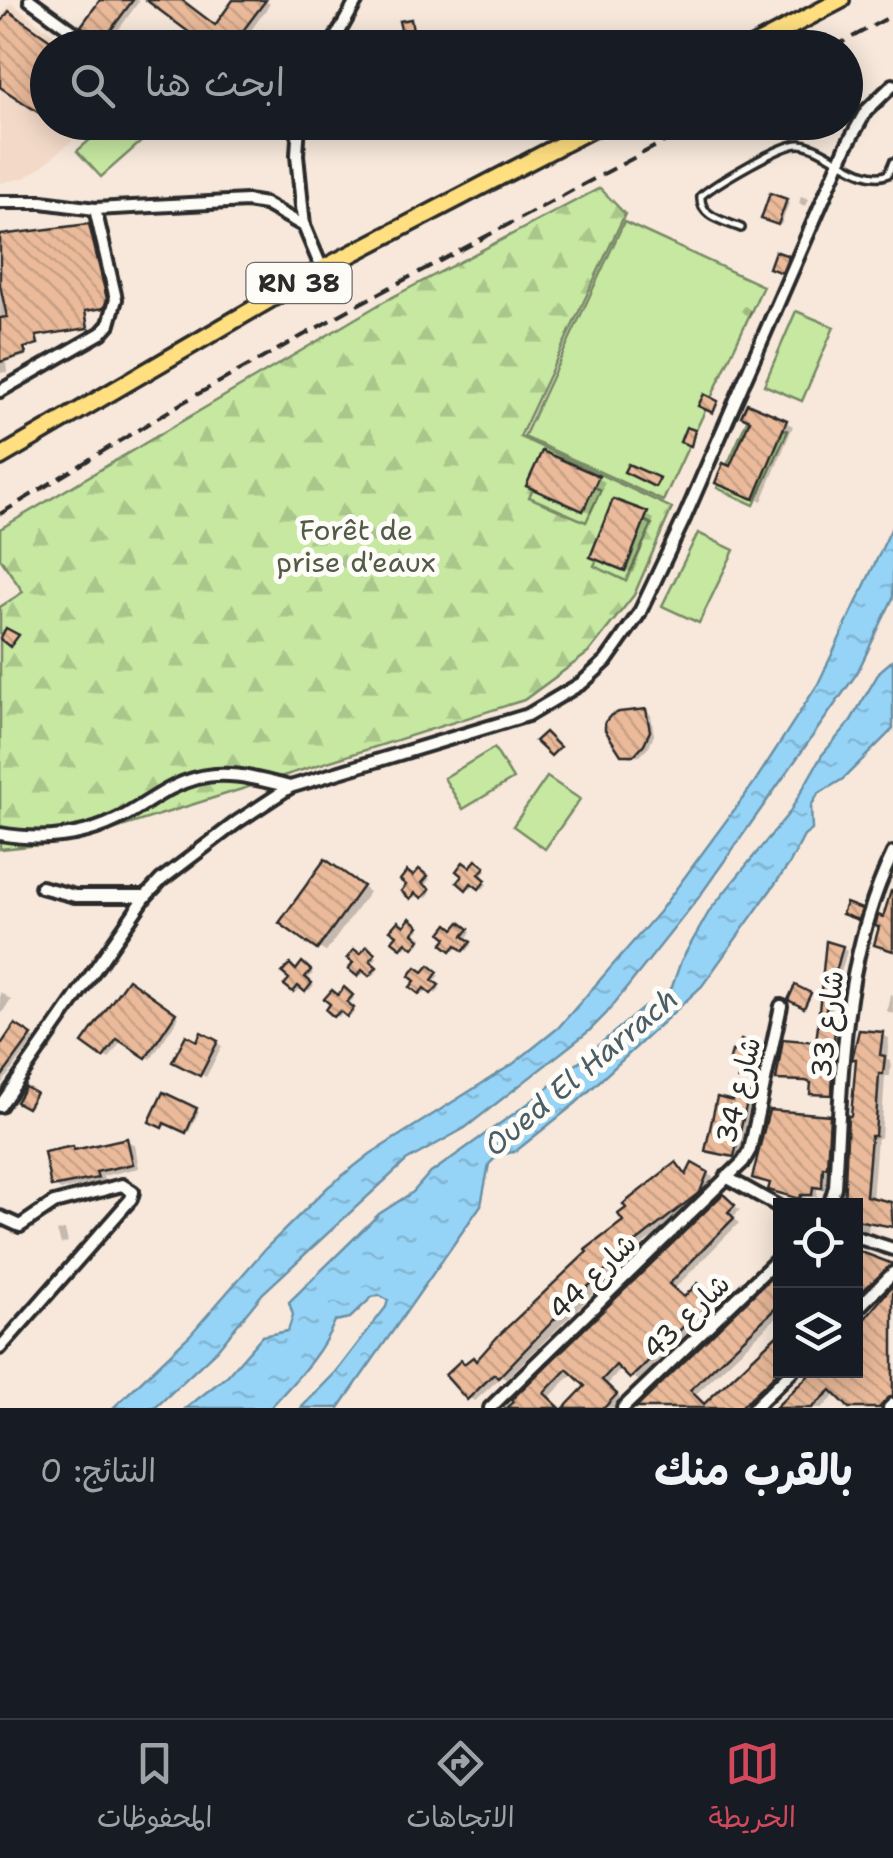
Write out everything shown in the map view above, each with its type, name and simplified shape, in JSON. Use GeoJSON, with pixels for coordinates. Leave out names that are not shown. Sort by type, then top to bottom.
{"type":"FeatureCollection","features":[{"type":"Feature","properties":{"kind":"main road"},"geometry":{"type":"LineString","coordinates":[[784,30],[841,0]]}},
{"type":"Feature","properties":{"kind":"main road","name":"RN 38"},"geometry":{"type":"LineString","coordinates":[[0,457],[322,269],[569,140]]}},
{"type":"Feature","properties":{"kind":"street"},"geometry":{"type":"LineString","coordinates":[[30,0],[71,30]]}},
{"type":"Feature","properties":{"kind":"street"},"geometry":{"type":"LineString","coordinates":[[340,30],[358,0]]}},
{"type":"Feature","properties":{"kind":"street"},"geometry":{"type":"LineString","coordinates":[[863,116],[893,85]]}},
{"type":"Feature","properties":{"kind":"street"},"geometry":{"type":"LineString","coordinates":[[297,140],[304,226],[322,269]]}},
{"type":"Feature","properties":{"kind":"street"},"geometry":{"type":"LineString","coordinates":[[0,1106],[146,896],[224,831],[290,787],[528,715],[582,683],[606,661],[640,614],[851,140]]}},
{"type":"Feature","properties":{"kind":"street"},"geometry":{"type":"LineString","coordinates":[[0,202],[42,202],[96,209],[247,201],[265,204],[304,226]]}},
{"type":"Feature","properties":{"kind":"street"},"geometry":{"type":"LineString","coordinates":[[0,390],[110,324],[116,299],[96,209]]}},
{"type":"Feature","properties":{"kind":"street"},"geometry":{"type":"LineString","coordinates":[[0,834],[34,840],[92,830],[130,813],[155,794],[200,777],[236,775],[290,787]]}},
{"type":"Feature","properties":{"kind":"street","name":"شارع 33"},"geometry":{"type":"LineString","coordinates":[[832,1198],[849,994],[878,885],[893,853]]}},
{"type":"Feature","properties":{"kind":"street"},"geometry":{"type":"LineString","coordinates":[[41,887],[74,896],[146,896]]}},
{"type":"Feature","properties":{"kind":"street","name":"شارع 34"},"geometry":{"type":"LineString","coordinates":[[726,1177],[744,1162],[750,1150],[781,1006]]}},
{"type":"Feature","properties":{"kind":"street"},"geometry":{"type":"LineString","coordinates":[[726,1177],[773,1203]]}},
{"type":"Feature","properties":{"kind":"street","name":"شارع 44"},"geometry":{"type":"LineString","coordinates":[[490,1408],[726,1177]]}},
{"type":"Feature","properties":{"kind":"street"},"geometry":{"type":"LineString","coordinates":[[0,1217],[20,1226],[54,1203],[122,1185],[133,1192],[131,1199],[0,1348]]}},
{"type":"Feature","properties":{"kind":"street"},"geometry":{"type":"LineString","coordinates":[[863,1239],[893,1249]]}},
{"type":"Feature","properties":{"kind":"street","name":"شارع 43"},"geometry":{"type":"LineString","coordinates":[[623,1408],[773,1264]]}},
{"type":"Feature","properties":{"kind":"street"},"geometry":{"type":"LineString","coordinates":[[863,1303],[893,1274]]}},
{"type":"Feature","properties":{"kind":"street"},"geometry":{"type":"LineString","coordinates":[[754,1408],[785,1378]]}},
{"type":"Feature","properties":{"kind":"lane"},"geometry":{"type":"LineString","coordinates":[[742,228],[705,212],[700,205],[704,192],[793,145],[806,146],[878,178],[888,174],[893,162]]}},
{"type":"Feature","properties":{"kind":"shaded area"},"geometry":{"type":"Polygon","coordinates":[[[11,3],[47,30],[30,30],[30,140],[73,140],[24,178],[0,183],[0,17],[11,3]]]}},
{"type":"Feature","properties":{"kind":"green space"},"geometry":{"type":"Polygon","coordinates":[[[90,140],[143,140],[101,177],[77,151],[90,140]]]}},
{"type":"Feature","properties":{"kind":"green space","name":"Forêt de prise d'eaux"},"geometry":{"type":"Polygon","coordinates":[[[600,188],[625,214],[520,437],[672,508],[634,595],[588,653],[524,700],[77,841],[0,849],[0,607],[23,592],[0,558],[0,529],[385,301],[600,188]]]}},
{"type":"Feature","properties":{"kind":"green space"},"geometry":{"type":"Polygon","coordinates":[[[624,222],[763,286],[663,501],[524,437],[624,222]]]}},
{"type":"Feature","properties":{"kind":"green space"},"geometry":{"type":"Polygon","coordinates":[[[796,311],[834,327],[802,401],[764,385],[796,311]]]}},
{"type":"Feature","properties":{"kind":"green space"},"geometry":{"type":"Polygon","coordinates":[[[750,414],[788,431],[754,505],[717,488],[750,414]]]}},
{"type":"Feature","properties":{"kind":"green space"},"geometry":{"type":"Polygon","coordinates":[[[544,465],[601,490],[586,522],[529,497],[544,465]]]}},
{"type":"Feature","properties":{"kind":"green space"},"geometry":{"type":"Polygon","coordinates":[[[620,509],[652,524],[626,581],[594,566],[620,509]]]}},
{"type":"Feature","properties":{"kind":"green space"},"geometry":{"type":"Polygon","coordinates":[[[698,533],[734,550],[699,623],[662,606],[698,533]]]}},
{"type":"Feature","properties":{"kind":"green space"},"geometry":{"type":"Polygon","coordinates":[[[494,748],[513,779],[463,809],[444,778],[494,748]]]}},
{"type":"Feature","properties":{"kind":"green space"},"geometry":{"type":"Polygon","coordinates":[[[547,777],[580,799],[545,849],[513,826],[547,777]]]}},
{"type":"Feature","properties":{"kind":"water"},"geometry":{"type":"Polygon","coordinates":[[[893,525],[893,598],[857,673],[699,897],[606,1014],[465,1128],[406,1161],[263,1293],[217,1350],[155,1408],[113,1408],[190,1335],[266,1248],[328,1187],[370,1154],[513,1064],[558,1028],[659,912],[754,783],[818,684],[893,525]]]}},
{"type":"Feature","properties":{"kind":"water","name":"Oued El Harrach"},"geometry":{"type":"Polygon","coordinates":[[[893,660],[893,729],[843,779],[818,794],[811,806],[812,830],[804,836],[790,863],[702,986],[576,1103],[516,1151],[497,1156],[489,1164],[481,1205],[339,1408],[301,1408],[336,1372],[386,1307],[388,1300],[379,1295],[350,1318],[335,1321],[314,1357],[270,1408],[186,1408],[227,1376],[262,1336],[288,1331],[293,1315],[289,1302],[379,1214],[413,1192],[428,1175],[533,1100],[643,1008],[665,995],[710,910],[789,813],[822,755],[850,722],[880,671],[893,660]]]}},
{"type":"Feature","properties":{"kind":"building"},"geometry":{"type":"Polygon","coordinates":[[[100,0],[133,0],[111,30],[86,30],[81,26],[100,0]]]}},
{"type":"Feature","properties":{"kind":"building"},"geometry":{"type":"Polygon","coordinates":[[[146,0],[182,0],[215,25],[233,0],[266,0],[244,30],[186,30],[146,0]]]}},
{"type":"Feature","properties":{"kind":"building"},"geometry":{"type":"Polygon","coordinates":[[[9,11],[36,30],[30,30],[30,107],[0,87],[0,24],[9,11]]]}},
{"type":"Feature","properties":{"kind":"building"},"geometry":{"type":"Polygon","coordinates":[[[411,19],[413,30],[401,30],[399,21],[411,19]]]}},
{"type":"Feature","properties":{"kind":"building"},"geometry":{"type":"Polygon","coordinates":[[[770,193],[787,199],[778,225],[761,219],[770,193]]]}},
{"type":"Feature","properties":{"kind":"building"},"geometry":{"type":"Polygon","coordinates":[[[89,224],[107,299],[104,308],[85,311],[88,328],[36,336],[38,344],[24,348],[26,354],[0,362],[0,318],[7,317],[0,285],[0,235],[89,224]]]}},
{"type":"Feature","properties":{"kind":"building"},"geometry":{"type":"Polygon","coordinates":[[[775,251],[789,256],[782,273],[769,268],[775,251]]]}},
{"type":"Feature","properties":{"kind":"building"},"geometry":{"type":"Polygon","coordinates":[[[704,394],[718,401],[713,413],[698,406],[704,394]]]}},
{"type":"Feature","properties":{"kind":"building"},"geometry":{"type":"Polygon","coordinates":[[[747,403],[787,420],[754,499],[715,483],[723,463],[730,466],[750,420],[741,416],[747,403]]]}},
{"type":"Feature","properties":{"kind":"building"},"geometry":{"type":"Polygon","coordinates":[[[686,427],[695,430],[691,446],[680,442],[686,427]]]}},
{"type":"Feature","properties":{"kind":"building"},"geometry":{"type":"Polygon","coordinates":[[[542,451],[599,476],[583,511],[526,486],[542,451]]]}},
{"type":"Feature","properties":{"kind":"building"},"geometry":{"type":"Polygon","coordinates":[[[628,464],[660,478],[655,487],[624,472],[628,464]]]}},
{"type":"Feature","properties":{"kind":"building"},"geometry":{"type":"Polygon","coordinates":[[[613,499],[648,512],[625,571],[590,557],[613,499]]]}},
{"type":"Feature","properties":{"kind":"building"},"geometry":{"type":"Polygon","coordinates":[[[6,628],[19,635],[10,647],[0,639],[6,628]]]}},
{"type":"Feature","properties":{"kind":"building"},"geometry":{"type":"Polygon","coordinates":[[[646,709],[650,731],[644,744],[634,755],[621,755],[605,730],[605,722],[619,712],[646,709]]]}},
{"type":"Feature","properties":{"kind":"building"},"geometry":{"type":"Polygon","coordinates":[[[545,732],[560,747],[551,756],[535,741],[545,732]]]}},
{"type":"Feature","properties":{"kind":"building"},"geometry":{"type":"Polygon","coordinates":[[[325,859],[363,886],[317,950],[279,923],[325,859]]]}},
{"type":"Feature","properties":{"kind":"building"},"geometry":{"type":"Polygon","coordinates":[[[476,860],[485,867],[479,874],[486,880],[479,889],[471,883],[466,890],[457,882],[462,876],[456,871],[463,862],[470,867],[476,860]]]}},
{"type":"Feature","properties":{"kind":"building"},"geometry":{"type":"Polygon","coordinates":[[[419,869],[428,876],[422,883],[430,889],[422,898],[415,893],[410,899],[401,891],[406,885],[400,880],[407,871],[413,876],[419,869]]]}},
{"type":"Feature","properties":{"kind":"building"},"geometry":{"type":"Polygon","coordinates":[[[891,891],[893,951],[874,945],[878,915],[883,917],[891,891]]]}},
{"type":"Feature","properties":{"kind":"building"},"geometry":{"type":"Polygon","coordinates":[[[846,903],[862,909],[858,920],[842,914],[846,903]]]}},
{"type":"Feature","properties":{"kind":"building"},"geometry":{"type":"Polygon","coordinates":[[[410,918],[419,926],[413,933],[420,939],[413,948],[406,942],[401,948],[392,941],[397,935],[390,930],[398,921],[404,926],[410,918]]]}},
{"type":"Feature","properties":{"kind":"building"},"geometry":{"type":"Polygon","coordinates":[[[460,922],[469,929],[463,936],[471,942],[463,951],[456,945],[451,951],[442,944],[447,938],[441,933],[448,924],[454,929],[460,922]]]}},
{"type":"Feature","properties":{"kind":"building"},"geometry":{"type":"Polygon","coordinates":[[[826,941],[843,946],[825,1012],[819,1011],[826,941]]]}},
{"type":"Feature","properties":{"kind":"building"},"geometry":{"type":"Polygon","coordinates":[[[367,946],[375,954],[370,961],[377,967],[369,976],[362,970],[357,976],[348,969],[353,963],[347,958],[354,949],[360,954],[367,946]]]}},
{"type":"Feature","properties":{"kind":"building"},"geometry":{"type":"Polygon","coordinates":[[[302,962],[311,970],[305,977],[312,983],[305,992],[298,986],[293,992],[284,985],[289,979],[282,973],[290,964],[296,970],[302,962]]]}},
{"type":"Feature","properties":{"kind":"building"},"geometry":{"type":"Polygon","coordinates":[[[429,965],[438,972],[432,980],[439,985],[431,994],[424,988],[419,994],[410,987],[415,981],[409,976],[416,967],[423,972],[429,965]]]}},
{"type":"Feature","properties":{"kind":"building"},"geometry":{"type":"Polygon","coordinates":[[[128,979],[176,1013],[146,1058],[117,1039],[103,1058],[82,1043],[128,979]]]}},
{"type":"Feature","properties":{"kind":"building"},"geometry":{"type":"Polygon","coordinates":[[[795,985],[811,993],[804,1008],[788,1000],[795,985]]]}},
{"type":"Feature","properties":{"kind":"building"},"geometry":{"type":"Polygon","coordinates":[[[344,987],[353,995],[347,1002],[354,1008],[347,1017],[340,1011],[334,1017],[326,1010],[330,1004],[324,999],[332,990],[338,995],[344,987]]]}},
{"type":"Feature","properties":{"kind":"building"},"geometry":{"type":"Polygon","coordinates":[[[819,1018],[835,1020],[832,1095],[810,1094],[811,1083],[806,1081],[776,1080],[783,1039],[816,1042],[819,1018]]]}},
{"type":"Feature","properties":{"kind":"building"},"geometry":{"type":"Polygon","coordinates":[[[15,1024],[32,1035],[0,1079],[0,1046],[15,1024]]]}},
{"type":"Feature","properties":{"kind":"building"},"geometry":{"type":"Polygon","coordinates":[[[859,1030],[883,1032],[880,1055],[885,1056],[883,1074],[879,1074],[866,1196],[891,1202],[893,1227],[863,1221],[863,1198],[844,1198],[848,1116],[856,1059],[852,1059],[859,1030]]]}},
{"type":"Feature","properties":{"kind":"building"},"geometry":{"type":"Polygon","coordinates":[[[201,1032],[218,1041],[200,1076],[172,1062],[186,1035],[197,1041],[201,1032]]]}},
{"type":"Feature","properties":{"kind":"building"},"geometry":{"type":"Polygon","coordinates":[[[741,1040],[763,1045],[752,1080],[738,1079],[741,1066],[729,1064],[732,1051],[739,1052],[741,1040]]]}},
{"type":"Feature","properties":{"kind":"building"},"geometry":{"type":"Polygon","coordinates":[[[25,1087],[36,1093],[27,1108],[16,1102],[25,1087]]]}},
{"type":"Feature","properties":{"kind":"building"},"geometry":{"type":"Polygon","coordinates":[[[736,1091],[749,1094],[734,1157],[705,1151],[717,1097],[733,1101],[736,1091]]]}},
{"type":"Feature","properties":{"kind":"building"},"geometry":{"type":"Polygon","coordinates":[[[163,1092],[197,1108],[186,1133],[164,1123],[162,1128],[149,1122],[163,1092]]]}},
{"type":"Feature","properties":{"kind":"building"},"geometry":{"type":"Polygon","coordinates":[[[769,1110],[830,1115],[822,1188],[813,1187],[812,1195],[796,1198],[768,1190],[770,1183],[752,1178],[769,1110]]]}},
{"type":"Feature","properties":{"kind":"building"},"geometry":{"type":"Polygon","coordinates":[[[127,1138],[133,1164],[96,1172],[98,1178],[51,1187],[44,1152],[73,1146],[74,1150],[127,1138]]]}},
{"type":"Feature","properties":{"kind":"building"},"geometry":{"type":"Polygon","coordinates":[[[676,1162],[686,1175],[692,1163],[708,1172],[700,1192],[617,1257],[498,1378],[494,1374],[467,1400],[445,1375],[461,1360],[464,1364],[473,1357],[476,1361],[585,1250],[623,1221],[618,1214],[626,1208],[623,1204],[676,1162]]]}},
{"type":"Feature","properties":{"kind":"building"},"geometry":{"type":"Polygon","coordinates":[[[723,1194],[735,1205],[728,1212],[734,1218],[669,1284],[684,1297],[698,1283],[714,1299],[630,1379],[616,1365],[602,1380],[617,1394],[604,1408],[564,1408],[585,1386],[567,1369],[544,1393],[560,1408],[506,1408],[511,1400],[723,1194]]]}},
{"type":"Feature","properties":{"kind":"building"},"geometry":{"type":"Polygon","coordinates":[[[863,1253],[893,1264],[863,1290],[863,1253]]]}},
{"type":"Feature","properties":{"kind":"building"},"geometry":{"type":"Polygon","coordinates":[[[773,1276],[773,1311],[690,1390],[704,1404],[773,1339],[773,1377],[740,1408],[636,1408],[773,1276]]]}},
{"type":"Feature","properties":{"kind":"building"},"geometry":{"type":"Polygon","coordinates":[[[893,1285],[893,1395],[879,1408],[849,1408],[831,1390],[812,1408],[775,1408],[806,1378],[863,1378],[863,1321],[893,1285]]]}},
{"type":"Feature","properties":{"kind":"railway"},"geometry":{"type":"LineString","coordinates":[[863,31],[893,15]]}},
{"type":"Feature","properties":{"kind":"railway"},"geometry":{"type":"LineString","coordinates":[[0,514],[182,403],[667,140]]}}]}
